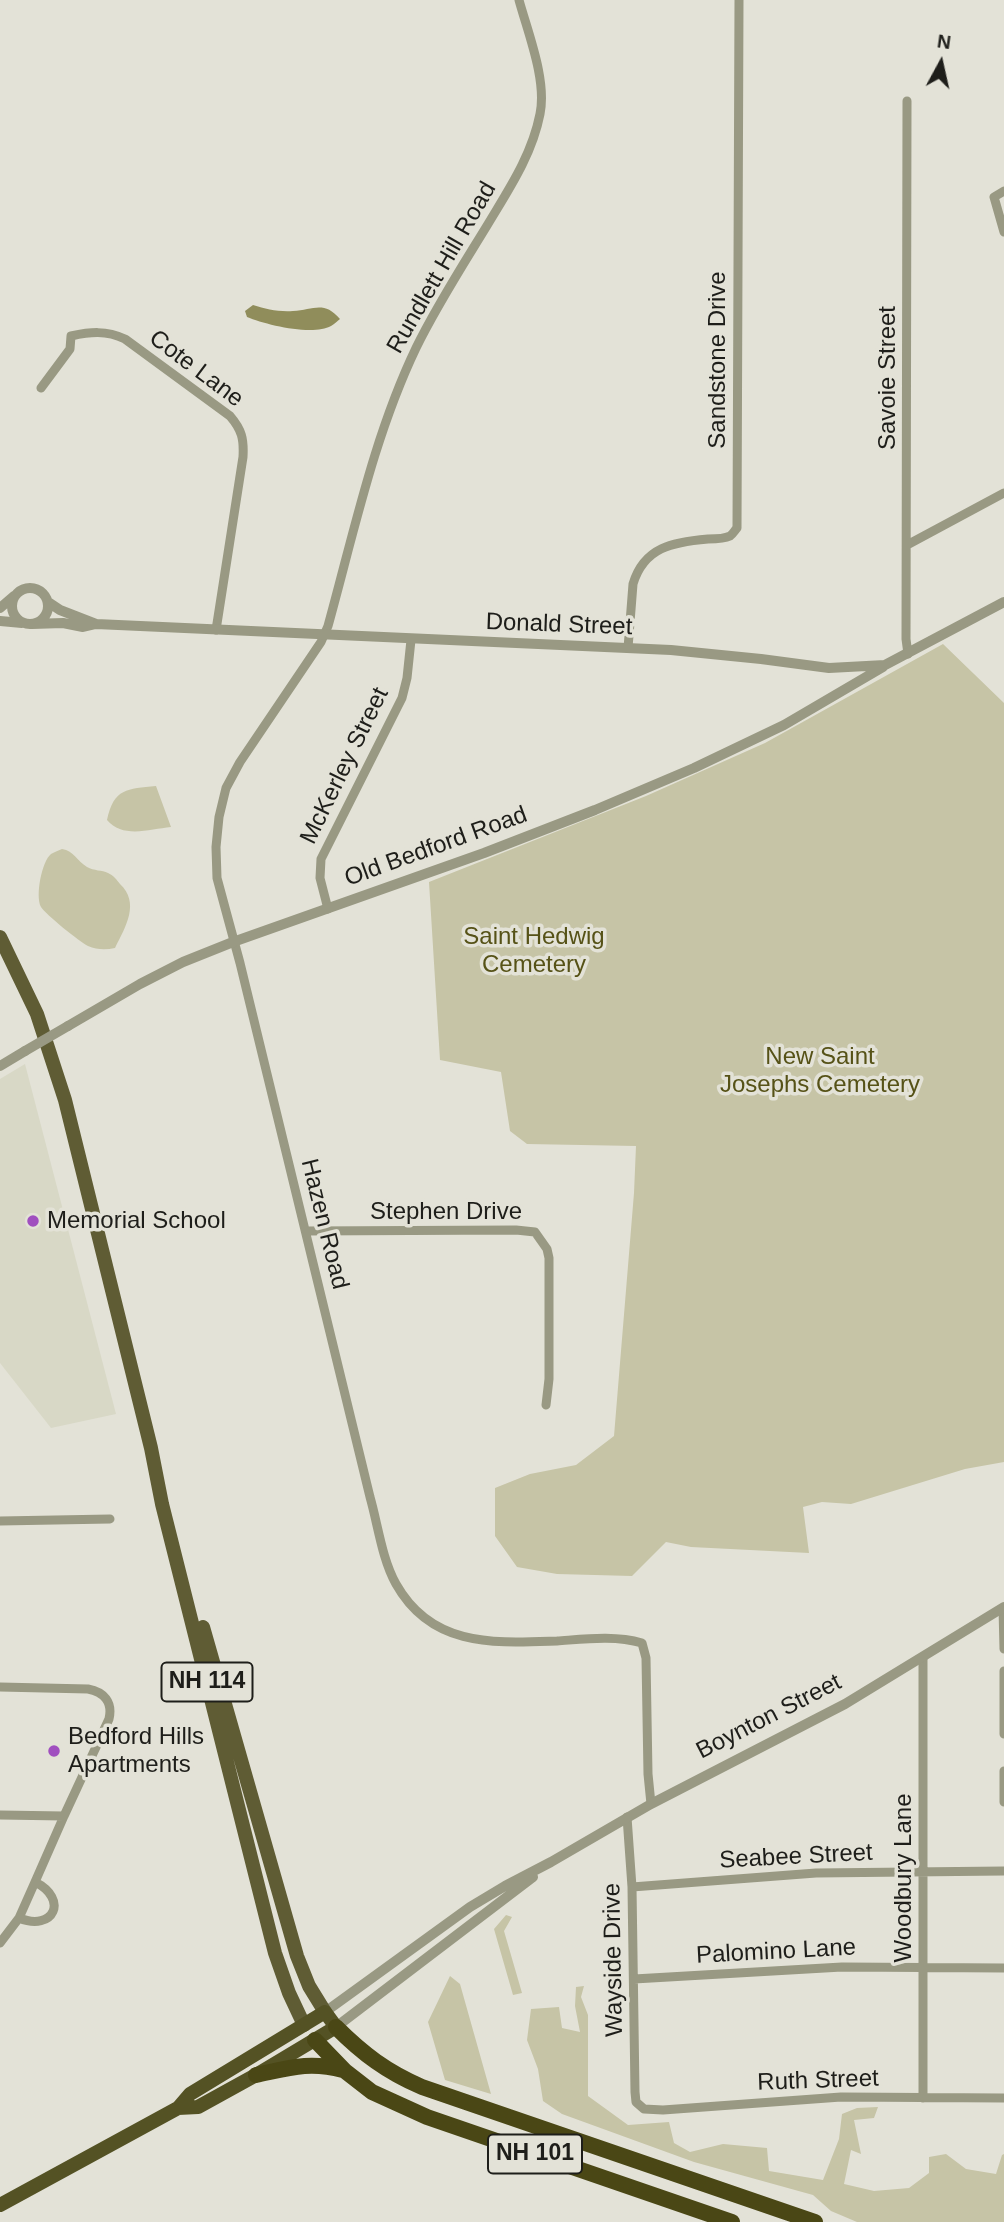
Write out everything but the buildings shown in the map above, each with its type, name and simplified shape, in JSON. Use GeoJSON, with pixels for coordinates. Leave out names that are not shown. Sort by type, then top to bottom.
{"type":"FeatureCollection","features":[{"type":"Feature","properties":{"kind":"highway","name":"NH 101"},"geometry":{"type":"LineString","coordinates":[[0,2205],[178,2108],[190,2094],[325,2012],[336,2027],[371,2060],[396,2076],[815,2222]]}},
{"type":"Feature","properties":{"kind":"highway"},"geometry":{"type":"LineString","coordinates":[[304,2025],[345,2071]]}},
{"type":"Feature","properties":{"kind":"highway","name":"Boynton Street"},"geometry":{"type":"LineString","coordinates":[[256,2075],[336,2027]]}},
{"type":"Feature","properties":{"kind":"highway","name":"NH 101"},"geometry":{"type":"LineString","coordinates":[[178,2108],[198,2107],[256,2075],[295,2066],[323,2065],[345,2071],[372,2092],[427,2117],[732,2222]]}},
{"type":"Feature","properties":{"kind":"main road","name":"NH 114"},"geometry":{"type":"LineString","coordinates":[[0,937],[37,1014],[65,1100],[162,1504],[275,1953],[304,2025]]}},
{"type":"Feature","properties":{"kind":"main road","name":"NH 114"},"geometry":{"type":"LineString","coordinates":[[158,1479],[173,1521],[296,1956],[309,1986],[325,2012]]}},
{"type":"Feature","properties":{"kind":"street","name":"Rundlett Hill Road"},"geometry":{"type":"LineString","coordinates":[[324,635],[382,430],[404,375],[430,320],[518,174],[534,139],[541,110],[541,91],[519,0]]}},
{"type":"Feature","properties":{"kind":"street","name":"Sandstone Drive"},"geometry":{"type":"LineString","coordinates":[[628,648],[632,585],[646,559],[671,544],[730,536],[737,528],[739,0]]}},
{"type":"Feature","properties":{"kind":"street","name":"Savoie Street"},"geometry":{"type":"LineString","coordinates":[[907,101],[908,654]]}},
{"type":"Feature","properties":{"kind":"street"},"geometry":{"type":"LineString","coordinates":[[1004,191],[994,197],[1004,232]]}},
{"type":"Feature","properties":{"kind":"street","name":"Cote Lane"},"geometry":{"type":"LineString","coordinates":[[41,388],[70,349],[71,336],[95,332],[111,333],[125,339],[230,416],[240,427],[243,435],[243,457],[216,630]]}},
{"type":"Feature","properties":{"kind":"street"},"geometry":{"type":"LineString","coordinates":[[907,545],[1004,493]]}},
{"type":"Feature","properties":{"kind":"street","name":"Donald Street"},"geometry":{"type":"LineString","coordinates":[[16,594],[32,587],[43,593],[48,602],[60,610],[96,624]]}},
{"type":"Feature","properties":{"kind":"street"},"geometry":{"type":"LineString","coordinates":[[16,594],[13,611],[20,621],[29,624],[47,615],[48,602]]}},
{"type":"Feature","properties":{"kind":"street"},"geometry":{"type":"LineString","coordinates":[[0,608],[16,594]]}},
{"type":"Feature","properties":{"kind":"street","name":"Donald Street"},"geometry":{"type":"LineString","coordinates":[[0,621],[628,648],[701,653],[829,668],[885,665],[1004,602]]}},
{"type":"Feature","properties":{"kind":"street","name":"Hazen Road"},"geometry":{"type":"LineString","coordinates":[[324,635],[240,762],[226,788],[219,817],[217,878],[386,1556],[396,1584],[414,1608],[437,1626],[464,1638],[493,1642],[615,1638],[642,1643],[646,1658],[651,1804]]}},
{"type":"Feature","properties":{"kind":"street","name":"McKerley Street"},"geometry":{"type":"LineString","coordinates":[[328,908],[320,877],[321,859],[402,698],[411,640]]}},
{"type":"Feature","properties":{"kind":"street","name":"Old Bedford Road"},"geometry":{"type":"LineString","coordinates":[[0,1066],[163,971],[233,942],[428,874],[596,810],[749,743],[885,665]]}},
{"type":"Feature","properties":{"kind":"street"},"geometry":{"type":"LineString","coordinates":[[829,668],[841,678],[845,690]]}},
{"type":"Feature","properties":{"kind":"street","name":"Stephen Drive"},"geometry":{"type":"LineString","coordinates":[[306,1231],[535,1232],[547,1249],[549,1258],[549,1379],[546,1405]]}},
{"type":"Feature","properties":{"kind":"street"},"geometry":{"type":"LineString","coordinates":[[0,1521],[110,1519]]}},
{"type":"Feature","properties":{"kind":"street"},"geometry":{"type":"LineString","coordinates":[[1003,1607],[1004,1649]]}},
{"type":"Feature","properties":{"kind":"street","name":"Boynton Street"},"geometry":{"type":"LineString","coordinates":[[325,2012],[470,1907],[651,1804],[835,1710],[1003,1607]]}},
{"type":"Feature","properties":{"kind":"street","name":"Woodbury Lane"},"geometry":{"type":"LineString","coordinates":[[923,1658],[923,2098]]}},
{"type":"Feature","properties":{"kind":"street"},"geometry":{"type":"LineString","coordinates":[[1004,1671],[1004,1734]]}},
{"type":"Feature","properties":{"kind":"street"},"geometry":{"type":"LineString","coordinates":[[0,1687],[88,1689],[101,1692],[110,1707],[109,1718],[19,1918],[0,1943]]}},
{"type":"Feature","properties":{"kind":"street"},"geometry":{"type":"LineString","coordinates":[[1004,1770],[1004,1802]]}},
{"type":"Feature","properties":{"kind":"street"},"geometry":{"type":"LineString","coordinates":[[0,1815],[65,1816]]}},
{"type":"Feature","properties":{"kind":"street","name":"Wayside Drive"},"geometry":{"type":"LineString","coordinates":[[627,1817],[632,1887],[636,2102]]}},
{"type":"Feature","properties":{"kind":"street","name":"Boynton Street"},"geometry":{"type":"LineString","coordinates":[[336,2027],[551,1862]]}},
{"type":"Feature","properties":{"kind":"street","name":"Seabee Street"},"geometry":{"type":"LineString","coordinates":[[632,1887],[816,1873],[1004,1871]]}},
{"type":"Feature","properties":{"kind":"street"},"geometry":{"type":"LineString","coordinates":[[19,1918],[40,1923],[46,1920],[53,1910],[53,1896],[35,1882]]}},
{"type":"Feature","properties":{"kind":"street","name":"Palomino Lane"},"geometry":{"type":"LineString","coordinates":[[634,1979],[828,1967],[1004,1968]]}},
{"type":"Feature","properties":{"kind":"street","name":"Ruth Street"},"geometry":{"type":"LineString","coordinates":[[636,2102],[644,2109],[663,2110],[841,2097],[1004,2098]]}},
{"type":"Feature","properties":{"kind":"shaded area"},"geometry":{"type":"Polygon","coordinates":[[[253,305],[282,311],[318,307],[329,310],[340,319],[323,329],[289,328],[247,317],[245,311],[253,305]]]}},
{"type":"Feature","properties":{"kind":"shaded area","name":"Memorial School"},"geometry":{"type":"Polygon","coordinates":[[[25,1064],[116,1414],[51,1428],[0,1363],[0,1079],[25,1064]]]}},
{"type":"Feature","properties":{"kind":"green space"},"geometry":{"type":"Polygon","coordinates":[[[943,644],[1004,703],[1004,1462],[965,1469],[851,1504],[822,1502],[803,1507],[809,1553],[691,1547],[666,1542],[632,1576],[557,1574],[517,1567],[495,1536],[495,1488],[530,1474],[576,1465],[614,1436],[636,1146],[527,1144],[510,1131],[501,1072],[440,1060],[429,882],[646,796],[765,743],[943,644]]]}},
{"type":"Feature","properties":{"kind":"green space"},"geometry":{"type":"Polygon","coordinates":[[[156,786],[171,827],[129,831],[113,826],[107,820],[114,802],[123,792],[156,786]]]}},
{"type":"Feature","properties":{"kind":"green space"},"geometry":{"type":"Polygon","coordinates":[[[62,849],[70,852],[87,867],[112,875],[126,891],[129,915],[115,948],[88,946],[63,928],[41,907],[39,887],[42,871],[51,854],[62,849]]]}},
{"type":"Feature","properties":{"kind":"green space"},"geometry":{"type":"Polygon","coordinates":[[[506,1915],[512,1917],[504,1931],[522,1993],[513,1995],[494,1929],[506,1915]]]}},
{"type":"Feature","properties":{"kind":"green space"},"geometry":{"type":"Polygon","coordinates":[[[450,1976],[460,1984],[491,2094],[445,2080],[428,2022],[450,1976]]]}},
{"type":"Feature","properties":{"kind":"green space"},"geometry":{"type":"Polygon","coordinates":[[[584,1986],[581,1997],[588,2015],[588,2096],[628,2125],[669,2122],[674,2143],[690,2152],[723,2144],[767,2148],[769,2171],[823,2180],[839,2139],[842,2114],[857,2108],[878,2107],[874,2118],[854,2120],[861,2154],[851,2150],[844,2184],[874,2191],[909,2188],[929,2173],[929,2157],[946,2154],[966,2169],[996,2174],[1004,2154],[1004,2222],[857,2222],[831,2211],[813,2195],[694,2162],[562,2114],[543,2101],[538,2069],[527,2040],[531,2009],[559,2007],[562,2028],[580,2032],[575,2006],[576,1987],[584,1986]]]}},
{"type":"Feature","properties":{"kind":"place","name":"Memorial School"},"geometry":{"type":"Point","coordinates":[33,1221]}},
{"type":"Feature","properties":{"kind":"place","name":"Bedford Hills Apartments"},"geometry":{"type":"Point","coordinates":[54,1751]}},
{"type":"Feature","properties":{"kind":"park label","name":"Saint Hedwig Cemetery"},"geometry":{"type":"Point","coordinates":[534,951]}},
{"type":"Feature","properties":{"kind":"park label","name":"New Saint Josephs Cemetery"},"geometry":{"type":"Point","coordinates":[820,1071]}}]}
